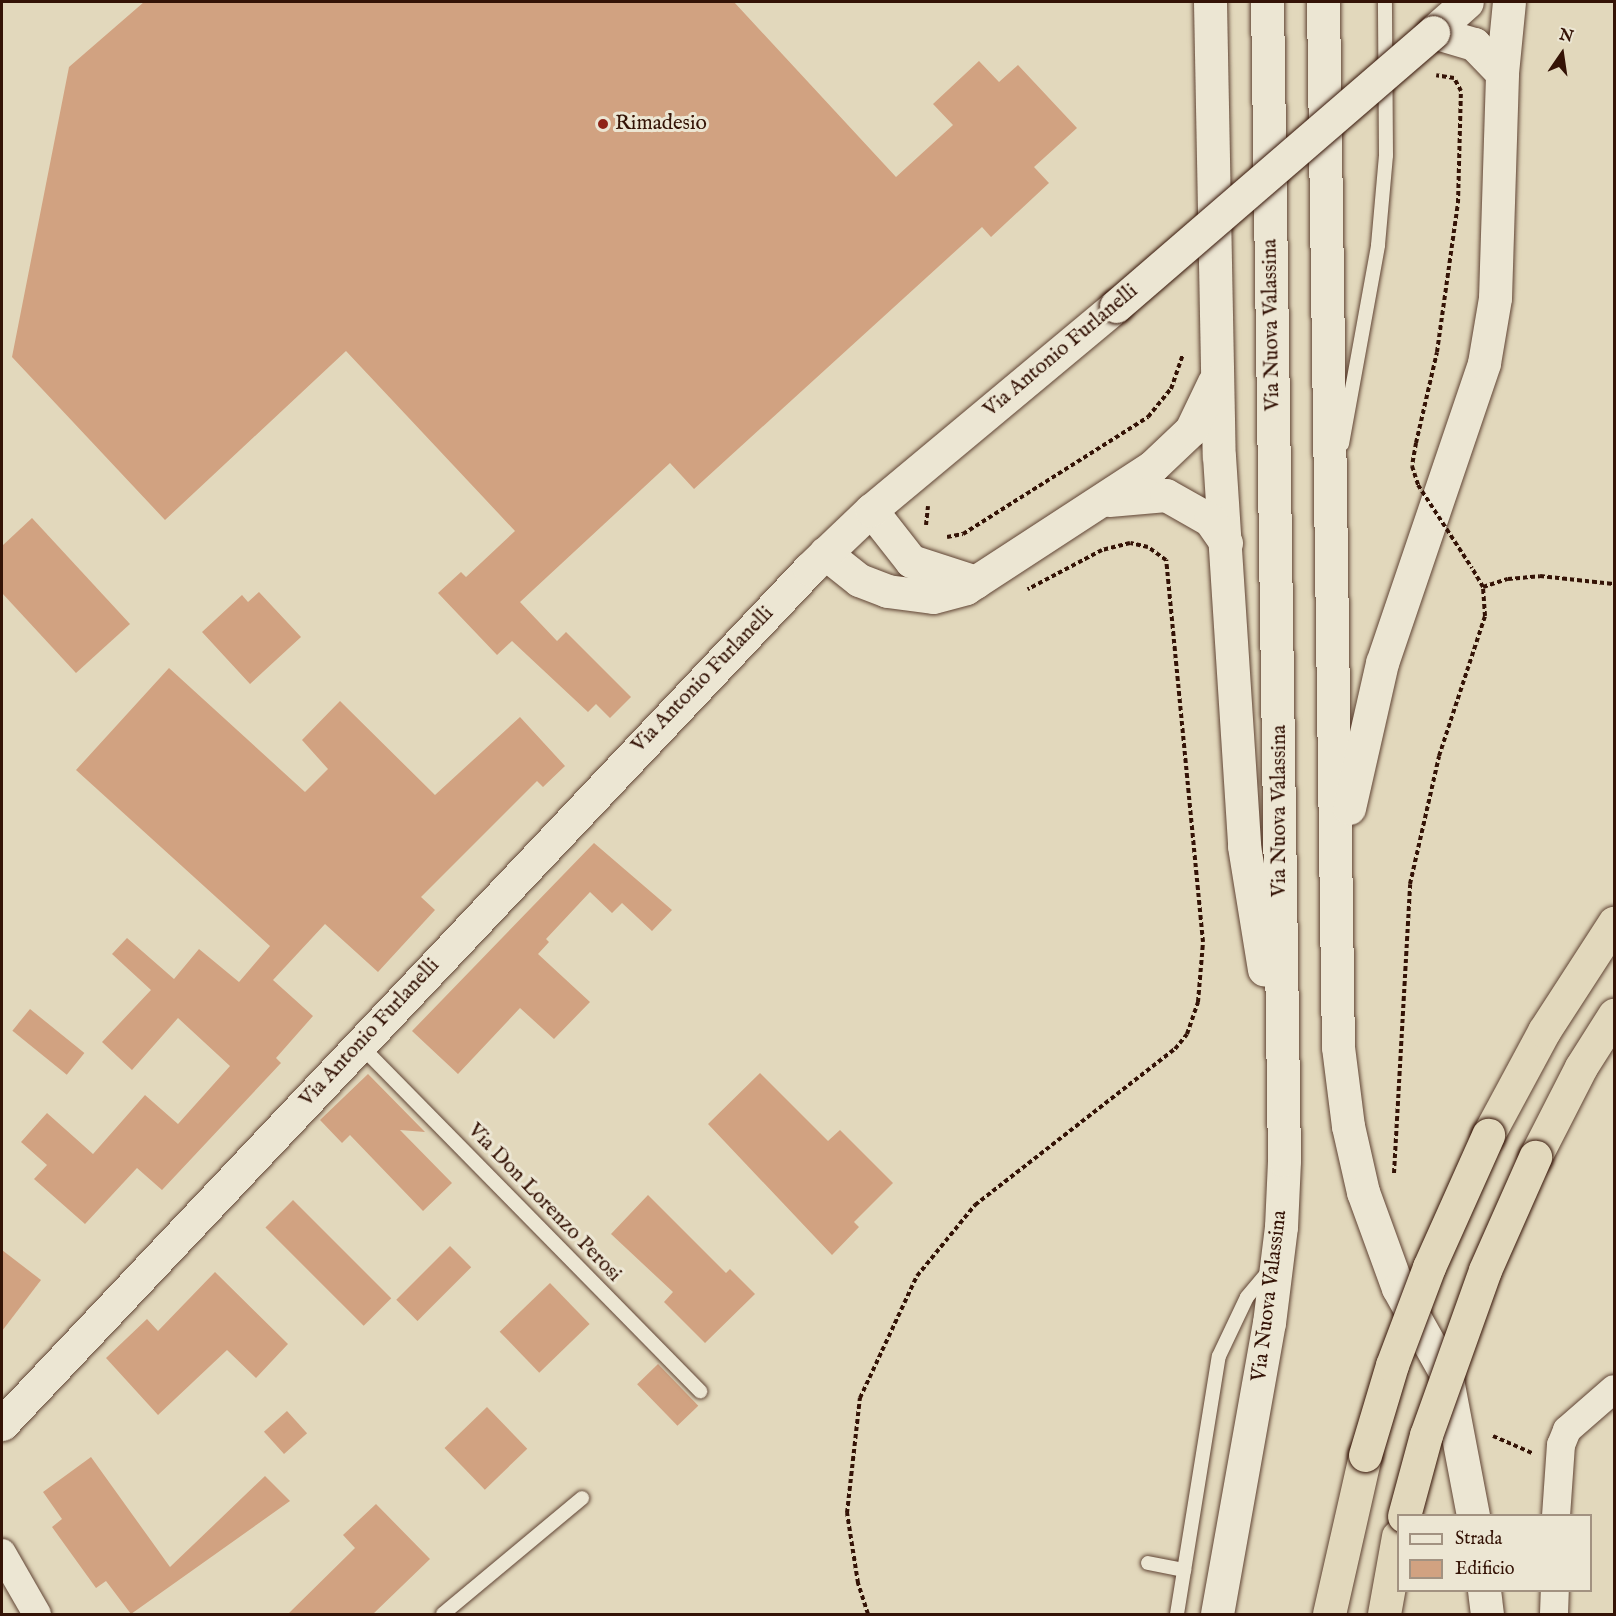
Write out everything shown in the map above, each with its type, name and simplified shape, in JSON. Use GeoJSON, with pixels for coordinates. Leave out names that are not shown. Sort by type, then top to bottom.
{"type":"FeatureCollection","features":[{"type":"Feature","properties":{"kind":"highway"},"geometry":{"type":"LineString","coordinates":[[1329,1614],[1365,1455],[1392,1365],[1429,1267],[1488,1135],[1544,1031],[1614,923]]}},
{"type":"Feature","properties":{"kind":"highway"},"geometry":{"type":"LineString","coordinates":[[1404,1514],[1426,1435],[1485,1270],[1535,1157],[1581,1066],[1614,1015]]}},
{"type":"Feature","properties":{"kind":"highway"},"geometry":{"type":"LineString","coordinates":[[1384,1614],[1397,1542]]}},
{"type":"Feature","properties":{"kind":"main road"},"geometry":{"type":"LineString","coordinates":[[1210,2],[1216,378],[1244,846],[1279,1058]]}},
{"type":"Feature","properties":{"kind":"main road","name":"Via Nuova Valassina"},"geometry":{"type":"LineString","coordinates":[[1217,1614],[1276,1263],[1284,1160],[1279,1058],[1281,810],[1266,2]]}},
{"type":"Feature","properties":{"kind":"main road"},"geometry":{"type":"LineString","coordinates":[[1323,2],[1338,1047],[1348,1126],[1363,1192],[1398,1288],[1446,1374],[1473,1514]]}},
{"type":"Feature","properties":{"kind":"main road"},"geometry":{"type":"LineString","coordinates":[[1336,865],[1382,663],[1484,363],[1497,262],[1502,73],[1509,2]]}},
{"type":"Feature","properties":{"kind":"main road"},"geometry":{"type":"LineString","coordinates":[[1451,16],[1502,73]]}},
{"type":"Feature","properties":{"kind":"main road","name":"Via Antonio Furlanelli"},"geometry":{"type":"LineString","coordinates":[[2,1424],[825,553],[871,510],[1116,306],[1451,16]]}},
{"type":"Feature","properties":{"kind":"main road"},"geometry":{"type":"LineString","coordinates":[[825,553],[858,580],[904,595],[933,597],[976,582],[1104,501],[1191,430],[1216,378]]}},
{"type":"Feature","properties":{"kind":"main road"},"geometry":{"type":"LineString","coordinates":[[1104,501],[1166,495],[1210,520],[1226,543]]}},
{"type":"Feature","properties":{"kind":"main road"},"geometry":{"type":"LineString","coordinates":[[871,510],[911,561],[976,582]]}},
{"type":"Feature","properties":{"kind":"main road"},"geometry":{"type":"LineString","coordinates":[[1484,1592],[1487,1614]]}},
{"type":"Feature","properties":{"kind":"street"},"geometry":{"type":"LineString","coordinates":[[1557,1514],[1561,1445],[1576,1418],[1614,1389]]}},
{"type":"Feature","properties":{"kind":"street"},"geometry":{"type":"LineString","coordinates":[[2,1553],[37,1614]]}},
{"type":"Feature","properties":{"kind":"street"},"geometry":{"type":"LineString","coordinates":[[1554,1614],[1555,1592]]}},
{"type":"Feature","properties":{"kind":"lane"},"geometry":{"type":"LineString","coordinates":[[1331,499],[1378,245],[1386,155],[1385,2]]}},
{"type":"Feature","properties":{"kind":"lane","name":"Via Don Lorenzo Perosi"},"geometry":{"type":"LineString","coordinates":[[359,1044],[700,1391]]}},
{"type":"Feature","properties":{"kind":"lane"},"geometry":{"type":"LineString","coordinates":[[1177,1614],[1219,1356],[1247,1297],[1276,1263]]}},
{"type":"Feature","properties":{"kind":"lane"},"geometry":{"type":"LineString","coordinates":[[443,1614],[582,1498]]}},
{"type":"Feature","properties":{"kind":"lane"},"geometry":{"type":"LineString","coordinates":[[1148,1563],[1184,1570]]}},
{"type":"Feature","properties":{"kind":"path"},"geometry":{"type":"LineString","coordinates":[[1394,1177],[1410,884],[1439,756],[1485,616],[1484,587],[1419,485],[1412,466],[1447,290],[1460,139],[1461,91],[1454,78],[1430,76]]}},
{"type":"Feature","properties":{"kind":"path"},"geometry":{"type":"LineString","coordinates":[[868,1614],[858,1583],[847,1513],[860,1398],[917,1276],[975,1205],[1175,1049],[1187,1034],[1198,1002],[1203,942],[1166,560],[1148,546],[1121,546],[1102,550],[1019,594]]}},
{"type":"Feature","properties":{"kind":"path"},"geometry":{"type":"LineString","coordinates":[[1484,587],[1508,579],[1540,576],[1614,584]]}},
{"type":"Feature","properties":{"kind":"path"},"geometry":{"type":"LineString","coordinates":[[1489,1432],[1518,1449],[1559,1459]]}},
{"type":"Feature","properties":{"kind":"building"},"geometry":{"type":"Polygon","coordinates":[[[144,2],[734,2],[896,177],[953,125],[933,104],[979,61],[999,82],[1018,65],[1077,128],[1034,167],[1049,183],[991,237],[982,227],[694,489],[670,463],[520,602],[557,641],[566,632],[631,697],[610,718],[596,704],[588,712],[512,641],[497,655],[438,593],[461,572],[466,577],[515,531],[346,351],[165,520],[12,357],[69,67],[144,2]]]}},
{"type":"Feature","properties":{"kind":"building"},"geometry":{"type":"Polygon","coordinates":[[[32,518],[130,624],[76,673],[2,593],[2,546],[32,518]]]}},
{"type":"Feature","properties":{"kind":"building"},"geometry":{"type":"Polygon","coordinates":[[[259,592],[301,637],[250,684],[202,632],[242,595],[248,602],[259,592]]]}},
{"type":"Feature","properties":{"kind":"building"},"geometry":{"type":"Polygon","coordinates":[[[169,668],[305,792],[328,769],[302,740],[340,701],[435,795],[520,717],[565,766],[543,787],[537,781],[421,897],[435,910],[378,972],[325,924],[273,980],[313,1016],[276,1058],[281,1063],[162,1190],[137,1168],[85,1224],[34,1179],[47,1165],[21,1142],[47,1113],[93,1154],[145,1095],[178,1124],[230,1066],[178,1018],[132,1070],[102,1042],[151,990],[112,954],[127,938],[174,979],[199,949],[239,982],[270,946],[76,770],[169,668]]]}},
{"type":"Feature","properties":{"kind":"building"},"geometry":{"type":"Polygon","coordinates":[[[594,843],[672,910],[652,931],[622,903],[612,913],[590,892],[546,939],[549,942],[538,954],[590,1002],[554,1039],[520,1008],[458,1074],[412,1031],[594,843]]]}},
{"type":"Feature","properties":{"kind":"building"},"geometry":{"type":"Polygon","coordinates":[[[30,1009],[84,1053],[67,1075],[12,1031],[30,1009]]]}},
{"type":"Feature","properties":{"kind":"building"},"geometry":{"type":"Polygon","coordinates":[[[760,1073],[828,1141],[840,1130],[893,1183],[854,1222],[859,1227],[832,1255],[708,1124],[760,1073]]]}},
{"type":"Feature","properties":{"kind":"building"},"geometry":{"type":"Polygon","coordinates":[[[368,1074],[425,1132],[400,1130],[452,1183],[423,1211],[350,1135],[342,1143],[320,1120],[368,1074]]]}},
{"type":"Feature","properties":{"kind":"building"},"geometry":{"type":"Polygon","coordinates":[[[648,1195],[726,1273],[730,1269],[755,1294],[705,1343],[664,1302],[673,1292],[611,1234],[648,1195]]]}},
{"type":"Feature","properties":{"kind":"building"},"geometry":{"type":"Polygon","coordinates":[[[293,1200],[391,1298],[364,1326],[265,1228],[293,1200]]]}},
{"type":"Feature","properties":{"kind":"building"},"geometry":{"type":"Polygon","coordinates":[[[450,1246],[471,1267],[417,1321],[396,1300],[450,1246]]]}},
{"type":"Feature","properties":{"kind":"building"},"geometry":{"type":"Polygon","coordinates":[[[2,1250],[41,1280],[2,1331],[2,1250]]]}},
{"type":"Feature","properties":{"kind":"building"},"geometry":{"type":"Polygon","coordinates":[[[215,1272],[288,1344],[256,1378],[227,1350],[158,1415],[106,1358],[147,1319],[158,1331],[215,1272]]]}},
{"type":"Feature","properties":{"kind":"building"},"geometry":{"type":"Polygon","coordinates":[[[550,1283],[590,1324],[539,1373],[500,1332],[550,1283]]]}},
{"type":"Feature","properties":{"kind":"building"},"geometry":{"type":"Polygon","coordinates":[[[658,1364],[698,1406],[677,1426],[637,1384],[658,1364]]]}},
{"type":"Feature","properties":{"kind":"building"},"geometry":{"type":"Polygon","coordinates":[[[487,1407],[527,1449],[485,1490],[445,1448],[487,1407]]]}},
{"type":"Feature","properties":{"kind":"building"},"geometry":{"type":"Polygon","coordinates":[[[287,1411],[307,1433],[284,1454],[264,1432],[287,1411]]]}},
{"type":"Feature","properties":{"kind":"building"},"geometry":{"type":"Polygon","coordinates":[[[91,1457],[170,1567],[265,1476],[290,1501],[131,1614],[106,1581],[96,1588],[52,1527],[62,1519],[43,1492],[91,1457]]]}},
{"type":"Feature","properties":{"kind":"building"},"geometry":{"type":"Polygon","coordinates":[[[376,1504],[430,1559],[373,1614],[288,1614],[355,1548],[343,1535],[376,1504]]]}},
{"type":"Feature","properties":{"kind":"place","name":"Rimadesio"},"geometry":{"type":"Point","coordinates":[603,124]}}]}
